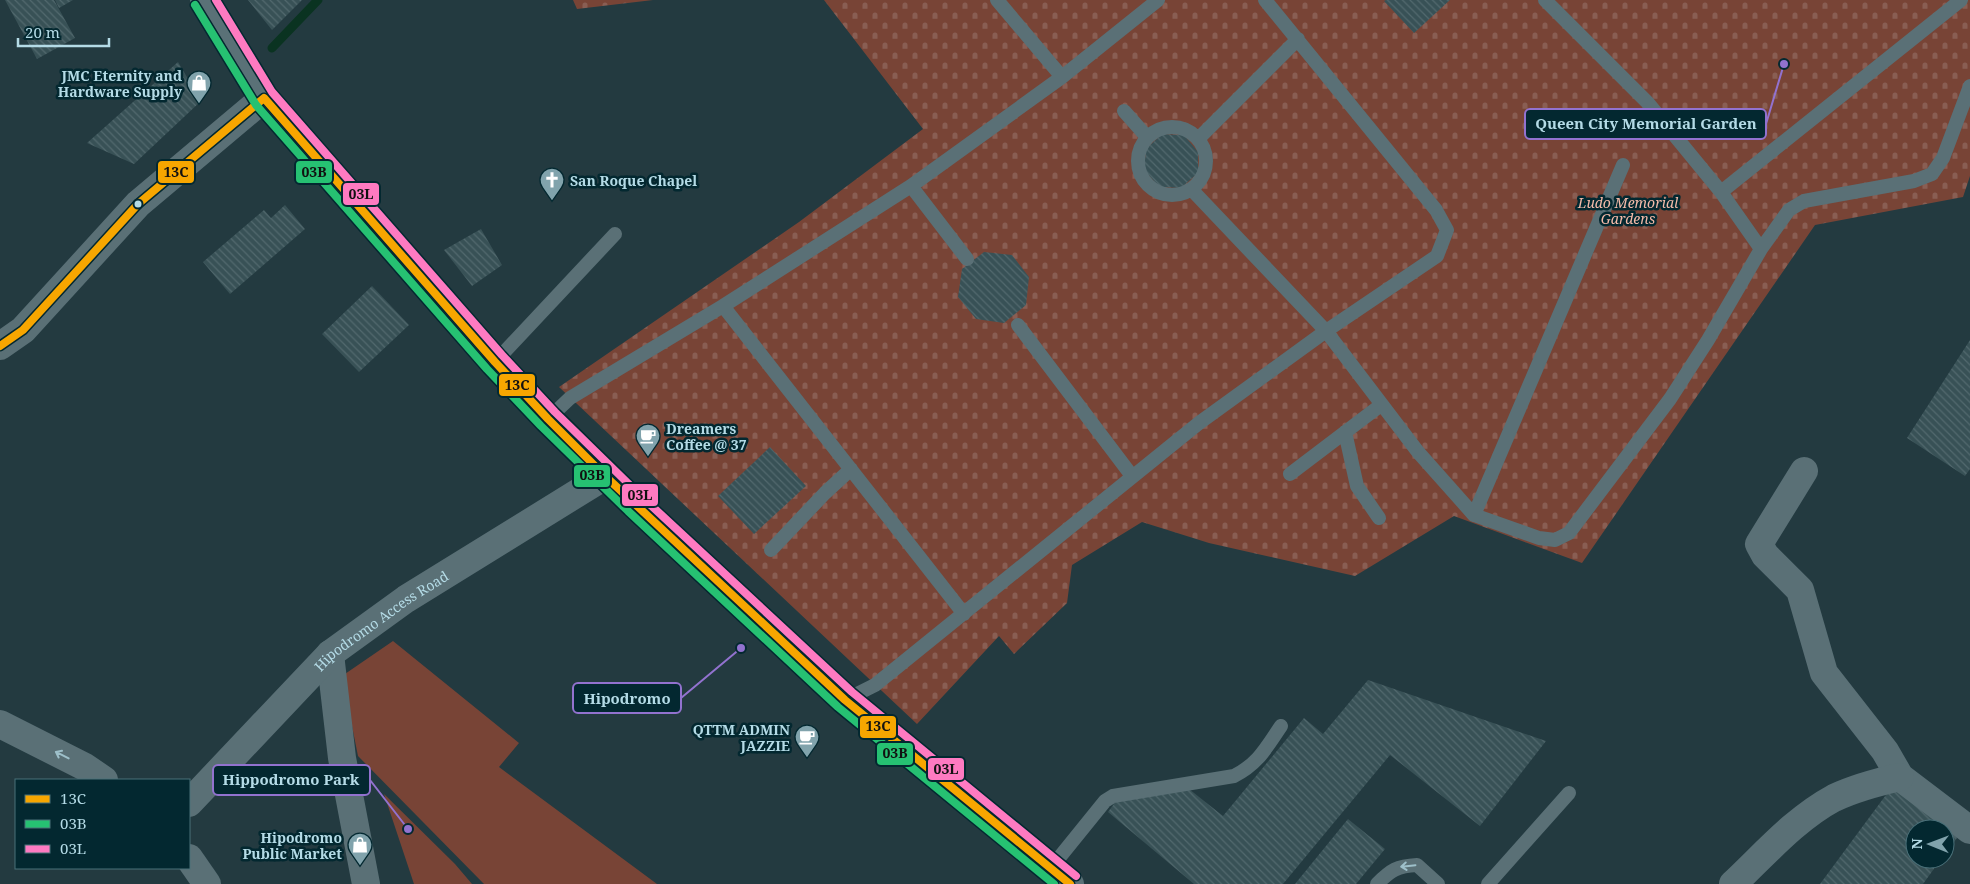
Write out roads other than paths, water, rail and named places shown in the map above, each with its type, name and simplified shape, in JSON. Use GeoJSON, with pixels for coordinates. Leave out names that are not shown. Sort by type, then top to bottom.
{"type":"FeatureCollection","features":[{"type":"Feature","properties":{"kind":"main road"},"geometry":{"type":"LineString","coordinates":[[204,0],[264,98],[548,420],[605,476],[845,700],[1060,877]]}},
{"type":"Feature","properties":{"kind":"street"},"geometry":{"type":"LineString","coordinates":[[0,346],[23,330],[138,204],[264,98]]}},
{"type":"Feature","properties":{"kind":"street"},"geometry":{"type":"LineString","coordinates":[[1804,471],[1759,544],[1765,555],[1800,590],[1824,673],[1885,751],[1900,777],[1970,830]]}},
{"type":"Feature","properties":{"kind":"street","name":"Hipodromo Access Road"},"geometry":{"type":"LineString","coordinates":[[190,802],[330,654],[406,599],[605,476]]}},
{"type":"Feature","properties":{"kind":"street"},"geometry":{"type":"LineString","coordinates":[[330,654],[342,758],[366,884]]}},
{"type":"Feature","properties":{"kind":"street"},"geometry":{"type":"LineString","coordinates":[[0,724],[86,767],[103,779]]}},
{"type":"Feature","properties":{"kind":"street"},"geometry":{"type":"LineString","coordinates":[[1732,884],[1804,817],[1835,798],[1870,784],[1900,777]]}},
{"type":"Feature","properties":{"kind":"street"},"geometry":{"type":"LineString","coordinates":[[190,859],[208,884]]}},
{"type":"Feature","properties":{"kind":"lane"},"geometry":{"type":"LineString","coordinates":[[548,420],[570,398],[723,306],[911,186],[1062,77],[1158,0]]}},
{"type":"Feature","properties":{"kind":"lane"},"geometry":{"type":"LineString","coordinates":[[845,700],[875,685],[1199,423],[1326,331],[1437,256],[1446,230],[1436,210],[1265,0]]}},
{"type":"Feature","properties":{"kind":"lane"},"geometry":{"type":"LineString","coordinates":[[1545,0],[1648,103],[1721,192],[1761,249]]}},
{"type":"Feature","properties":{"kind":"lane"},"geometry":{"type":"LineString","coordinates":[[1721,192],[1961,0]]}},
{"type":"Feature","properties":{"kind":"lane"},"geometry":{"type":"LineString","coordinates":[[999,1],[1062,77]]}},
{"type":"Feature","properties":{"kind":"lane"},"geometry":{"type":"LineString","coordinates":[[1198,139],[1298,39]]}},
{"type":"Feature","properties":{"kind":"lane"},"geometry":{"type":"LineString","coordinates":[[1192,190],[1326,331],[1418,452],[1474,515],[1538,538],[1554,540],[1569,533],[1670,399],[1708,340],[1761,249],[1789,210],[1804,201],[1914,181],[1932,174],[1943,158],[1970,86]]}},
{"type":"Feature","properties":{"kind":"lane"},"geometry":{"type":"LineString","coordinates":[[1124,112],[1148,137]]}},
{"type":"Feature","properties":{"kind":"lane"},"geometry":{"type":"LineString","coordinates":[[1167,127],[1179,127],[1190,132],[1198,139],[1204,149],[1205,171],[1200,181],[1192,190],[1170,196],[1160,194],[1146,184],[1138,169],[1138,157],[1141,146],[1148,137],[1157,130],[1167,127]]}},
{"type":"Feature","properties":{"kind":"lane"},"geometry":{"type":"LineString","coordinates":[[1474,515],[1623,165]]}},
{"type":"Feature","properties":{"kind":"lane"},"geometry":{"type":"LineString","coordinates":[[911,186],[967,259]]}},
{"type":"Feature","properties":{"kind":"lane"},"geometry":{"type":"LineString","coordinates":[[495,362],[615,234]]}},
{"type":"Feature","properties":{"kind":"lane"},"geometry":{"type":"LineString","coordinates":[[723,306],[964,614]]}},
{"type":"Feature","properties":{"kind":"lane"},"geometry":{"type":"LineString","coordinates":[[1018,325],[1132,476]]}},
{"type":"Feature","properties":{"kind":"lane"},"geometry":{"type":"LineString","coordinates":[[1290,474],[1381,405]]}},
{"type":"Feature","properties":{"kind":"lane"},"geometry":{"type":"LineString","coordinates":[[1345,432],[1357,486],[1379,518]]}},
{"type":"Feature","properties":{"kind":"lane"},"geometry":{"type":"LineString","coordinates":[[771,550],[825,493],[851,469]]}},
{"type":"Feature","properties":{"kind":"lane"},"geometry":{"type":"LineString","coordinates":[[1060,877],[1105,802],[1113,796],[1234,776],[1247,770],[1259,760],[1281,726]]}},
{"type":"Feature","properties":{"kind":"lane"},"geometry":{"type":"LineString","coordinates":[[1488,884],[1569,793]]}},
{"type":"Feature","properties":{"kind":"lane"},"geometry":{"type":"LineString","coordinates":[[1377,884],[1401,866],[1417,865],[1438,884]]}},
{"type":"Feature","properties":{"kind":"waterway"},"geometry":{"type":"LineString","coordinates":[[272,48],[318,0]]}},
{"type":"Feature","properties":{"kind":"place","name":"Queen City Memorial Garden"},"geometry":{"type":"Point","coordinates":[1784,64]}},
{"type":"Feature","properties":{"kind":"place","name":"JMC Eternity and Hardware Supply"},"geometry":{"type":"Point","coordinates":[199,104]}},
{"type":"Feature","properties":{"kind":"place","name":"San Roque Chapel"},"geometry":{"type":"Point","coordinates":[552,201]}},
{"type":"Feature","properties":{"kind":"place","name":"Dreamers Coffee @ 37"},"geometry":{"type":"Point","coordinates":[648,457]}},
{"type":"Feature","properties":{"kind":"place","name":"Hipodromo"},"geometry":{"type":"Point","coordinates":[741,648]}},
{"type":"Feature","properties":{"kind":"place","name":"QTTM ADMIN JAZZIE"},"geometry":{"type":"Point","coordinates":[807,758]}},
{"type":"Feature","properties":{"kind":"place","name":"Hippodromo Park"},"geometry":{"type":"Point","coordinates":[408,829]}},
{"type":"Feature","properties":{"kind":"place","name":"Hipodromo Public Market"},"geometry":{"type":"Point","coordinates":[360,866]}},
{"type":"Feature","properties":{"kind":"park label","name":"Ludo Memorial Gardens"},"geometry":{"type":"Point","coordinates":[1628,210]}}]}
